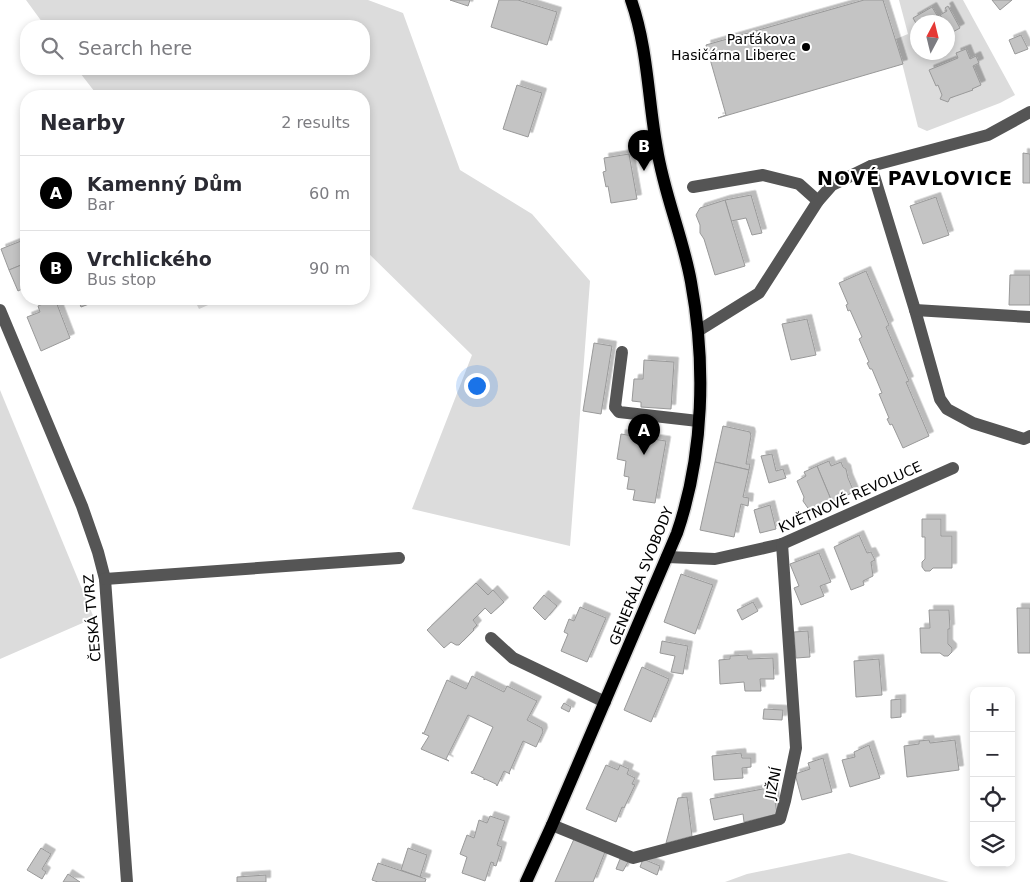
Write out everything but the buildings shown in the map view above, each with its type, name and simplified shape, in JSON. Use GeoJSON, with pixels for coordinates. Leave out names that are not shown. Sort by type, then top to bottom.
{"type":"FeatureCollection","features":[{"type":"Feature","properties":{"kind":"main road","name":"GENERÁLA SVOBODY"},"geometry":{"type":"LineString","coordinates":[[526,882],[552,826],[667,557],[686,505],[698,421],[700,350],[691,280],[664,183],[657,150],[642,36],[631,0]]}},
{"type":"Feature","properties":{"kind":"street"},"geometry":{"type":"LineString","coordinates":[[698,331],[759,293],[818,201],[832,185],[871,166],[988,135],[1030,112]]}},
{"type":"Feature","properties":{"kind":"street"},"geometry":{"type":"LineString","coordinates":[[871,166],[940,399],[947,409],[972,423],[1027,438]]}},
{"type":"Feature","properties":{"kind":"street"},"geometry":{"type":"LineString","coordinates":[[693,187],[763,175],[798,184],[818,201]]}},
{"type":"Feature","properties":{"kind":"street","name":"ČESKÁ TVRZ"},"geometry":{"type":"LineString","coordinates":[[0,310],[82,506],[105,579],[127,882]]}},
{"type":"Feature","properties":{"kind":"street"},"geometry":{"type":"LineString","coordinates":[[915,310],[1030,316]]}},
{"type":"Feature","properties":{"kind":"street"},"geometry":{"type":"LineString","coordinates":[[622,352],[615,407],[619,412],[698,421]]}},
{"type":"Feature","properties":{"kind":"street","name":"KVĚTNOVÉ REVOLUCE"},"geometry":{"type":"LineString","coordinates":[[667,557],[715,560],[782,544],[954,468]]}},
{"type":"Feature","properties":{"kind":"street","name":"JIŽNÍ"},"geometry":{"type":"LineString","coordinates":[[552,826],[634,858],[780,819],[796,748],[782,544]]}},
{"type":"Feature","properties":{"kind":"street"},"geometry":{"type":"LineString","coordinates":[[105,579],[399,558]]}},
{"type":"Feature","properties":{"kind":"street"},"geometry":{"type":"LineString","coordinates":[[490,638],[513,658],[605,702]]}},
{"type":"Feature","properties":{"kind":"shaded area"},"geometry":{"type":"Polygon","coordinates":[[[26,0],[368,0],[403,13],[460,170],[532,214],[590,281],[570,546],[412,509],[472,355],[370,255],[370,90],[93,90],[82,75],[370,75],[370,20],[41,20],[26,0]]]}},
{"type":"Feature","properties":{"kind":"shaded area"},"geometry":{"type":"Polygon","coordinates":[[[899,0],[963,0],[1015,95],[1000,103],[927,131],[918,127],[896,39],[908,34],[899,0]]]}},
{"type":"Feature","properties":{"kind":"shaded area"},"geometry":{"type":"Polygon","coordinates":[[[197,305],[208,305],[199,309],[197,305]]]}},
{"type":"Feature","properties":{"kind":"shaded area"},"geometry":{"type":"Polygon","coordinates":[[[0,390],[94,618],[0,659],[0,390]]]}},
{"type":"Feature","properties":{"kind":"shaded area"},"geometry":{"type":"Polygon","coordinates":[[[849,853],[949,882],[725,882],[747,874],[849,853]]]}},
{"type":"Feature","properties":{"kind":"place","name":"Parťákova Hasičárna Liberec"},"geometry":{"type":"Point","coordinates":[806,47]}},
{"type":"Feature","properties":{"kind":"place","name":"Vrchlického"},"geometry":{"type":"Point","coordinates":[644,171]}},
{"type":"Feature","properties":{"kind":"place","name":"Kamenný Dům"},"geometry":{"type":"Point","coordinates":[644,455]}},
{"type":"Feature","properties":{"kind":"district","name":"NOVÉ PAVLOVICE"},"geometry":{"type":"Point","coordinates":[915,178]}}]}
